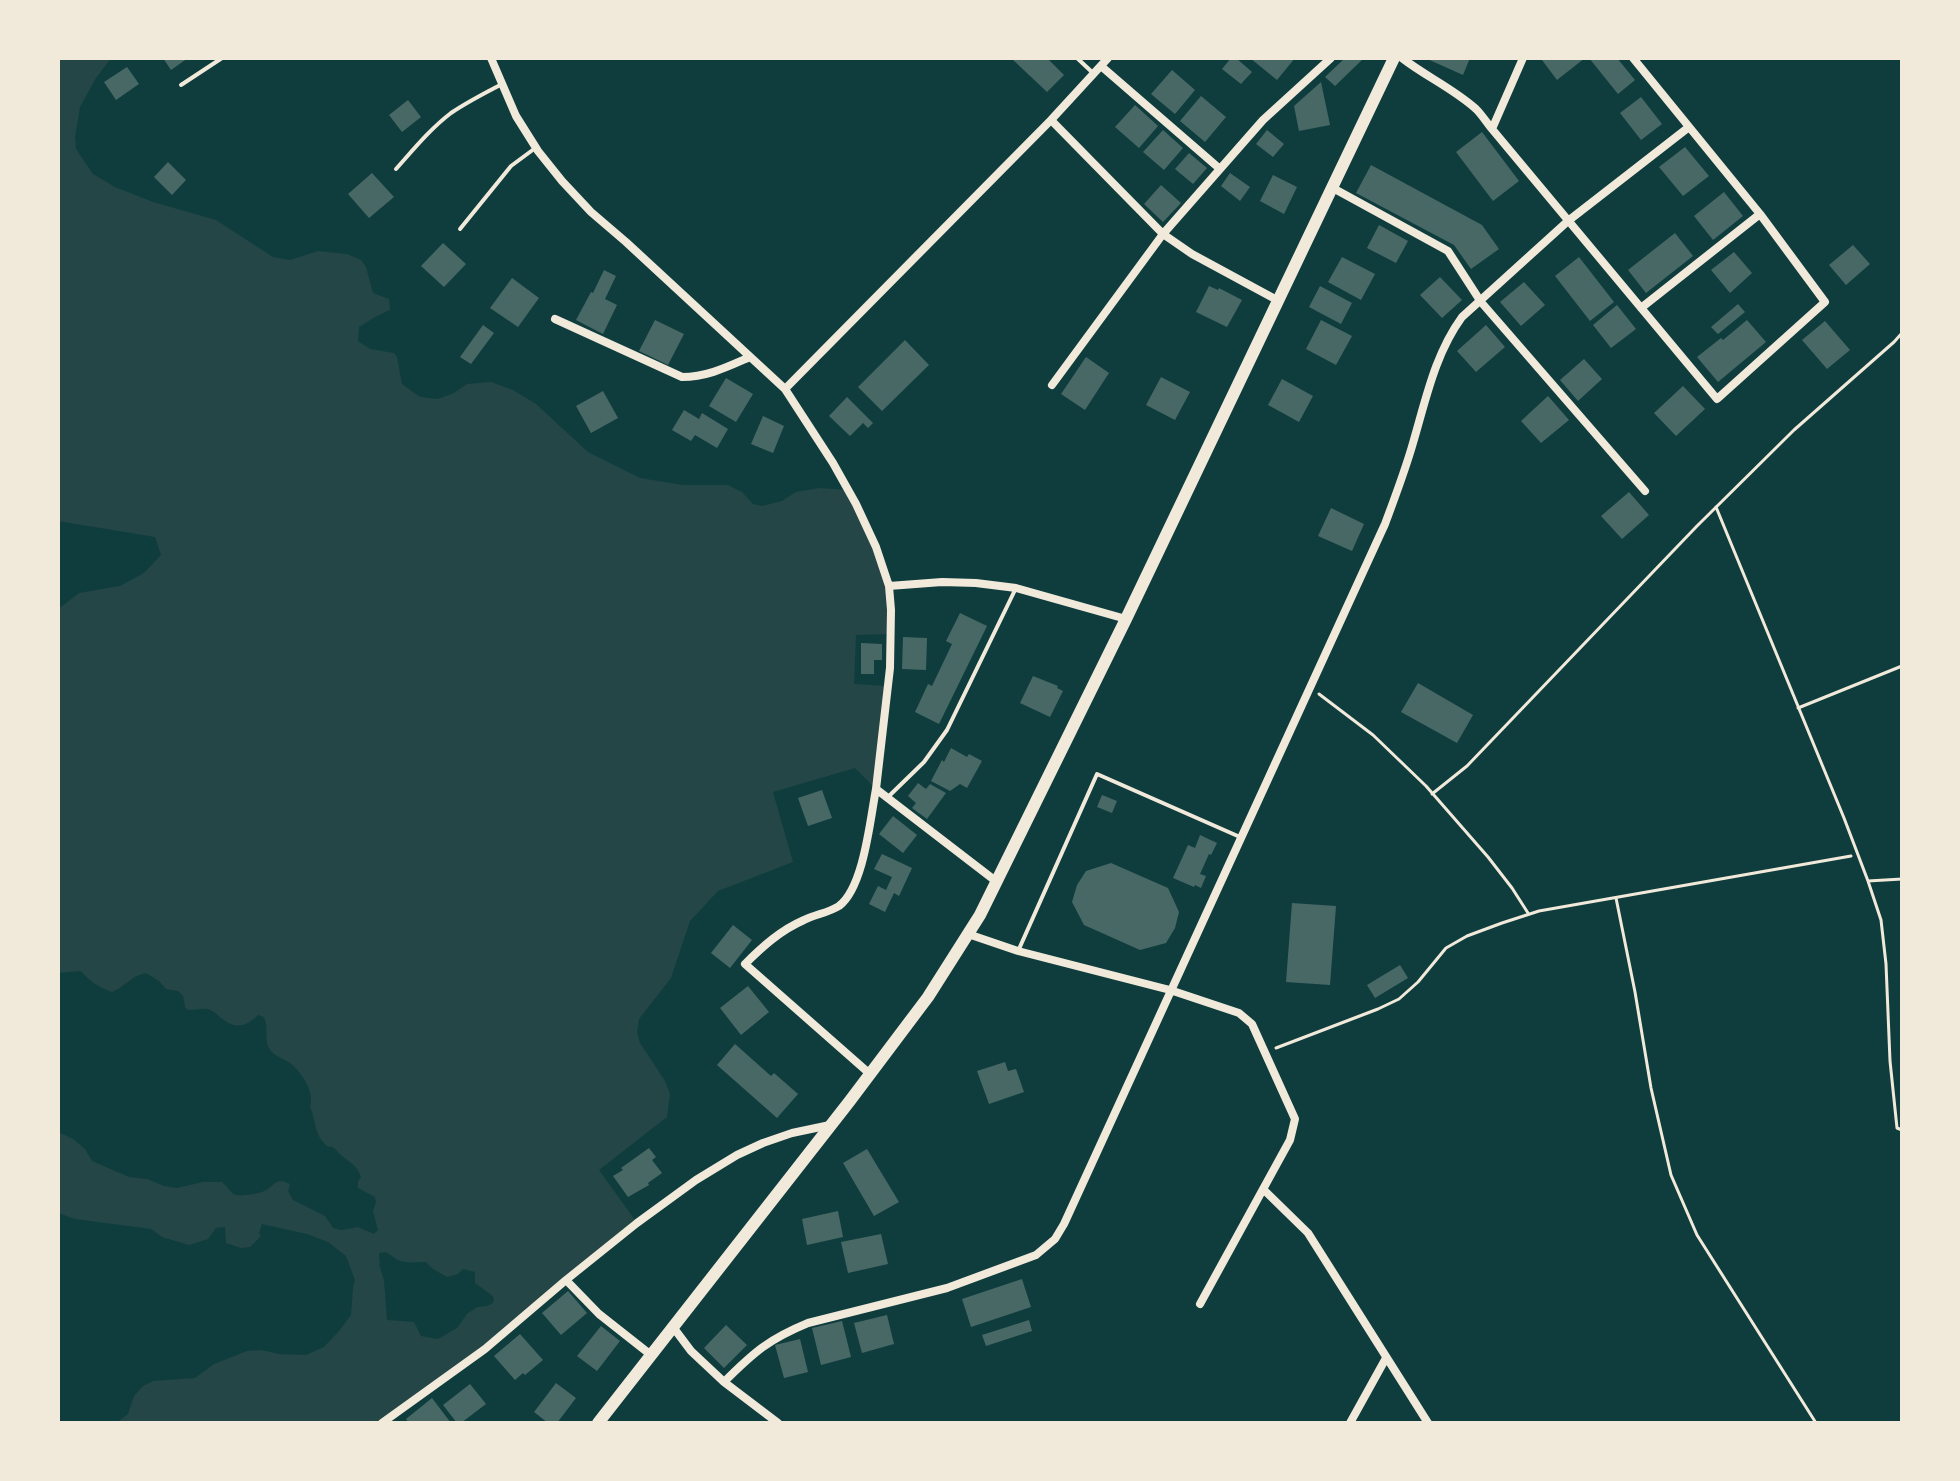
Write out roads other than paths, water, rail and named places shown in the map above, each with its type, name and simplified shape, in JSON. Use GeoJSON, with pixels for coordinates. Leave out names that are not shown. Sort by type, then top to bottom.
{"type":"FeatureCollection","features":[{"type":"Feature","properties":{"kind":"main road"},"geometry":{"type":"LineString","coordinates":[[598,1423],[870,1074],[928,997],[968,934],[997,882],[1126,619],[1394,58]]}},
{"type":"Feature","properties":{"kind":"street"},"geometry":{"type":"LineString","coordinates":[[491,58],[516,116],[562,181],[591,212],[785,389],[833,463],[876,547],[889,586],[892,634],[876,789],[861,865],[848,897],[840,905],[785,930],[745,964],[870,1074]]}},
{"type":"Feature","properties":{"kind":"street"},"geometry":{"type":"LineString","coordinates":[[785,389],[1051,120],[1108,58]]}},
{"type":"Feature","properties":{"kind":"street"},"geometry":{"type":"LineString","coordinates":[[1052,385],[1163,234],[1263,120],[1331,58]]}},
{"type":"Feature","properties":{"kind":"street"},"geometry":{"type":"LineString","coordinates":[[1402,58],[1456,93],[1476,110],[1717,399],[1825,302],[1760,214],[1633,58]]}},
{"type":"Feature","properties":{"kind":"street"},"geometry":{"type":"LineString","coordinates":[[1492,129],[1523,58]]}},
{"type":"Feature","properties":{"kind":"street"},"geometry":{"type":"LineString","coordinates":[[1097,70],[1220,169]]}},
{"type":"Feature","properties":{"kind":"street"},"geometry":{"type":"LineString","coordinates":[[1051,120],[1163,234],[1192,254],[1277,300]]}},
{"type":"Feature","properties":{"kind":"street"},"geometry":{"type":"LineString","coordinates":[[724,1382],[770,1341],[808,1323],[947,1288],[1036,1255],[1055,1239],[1391,510],[1431,381],[1453,330],[1462,317],[1568,221],[1689,127]]}},
{"type":"Feature","properties":{"kind":"street"},"geometry":{"type":"LineString","coordinates":[[1331,187],[1448,251],[1481,302],[1645,491]]}},
{"type":"Feature","properties":{"kind":"street"},"geometry":{"type":"LineString","coordinates":[[1641,308],[1760,214]]}},
{"type":"Feature","properties":{"kind":"street"},"geometry":{"type":"LineString","coordinates":[[555,319],[682,377],[711,374],[750,357]]}},
{"type":"Feature","properties":{"kind":"street"},"geometry":{"type":"LineString","coordinates":[[889,586],[942,582],[1016,588],[1126,619]]}},
{"type":"Feature","properties":{"kind":"street"},"geometry":{"type":"LineString","coordinates":[[876,789],[997,882]]}},
{"type":"Feature","properties":{"kind":"street"},"geometry":{"type":"LineString","coordinates":[[968,934],[1018,951],[1170,990],[1239,1013],[1252,1024],[1295,1119],[1290,1140],[1200,1304]]}},
{"type":"Feature","properties":{"kind":"street"},"geometry":{"type":"LineString","coordinates":[[382,1423],[485,1349],[566,1280],[696,1180],[763,1143],[831,1125]]}},
{"type":"Feature","properties":{"kind":"street"},"geometry":{"type":"LineString","coordinates":[[1263,1189],[1308,1233],[1428,1423]]}},
{"type":"Feature","properties":{"kind":"street"},"geometry":{"type":"LineString","coordinates":[[566,1280],[599,1314],[651,1355]]}},
{"type":"Feature","properties":{"kind":"street"},"geometry":{"type":"LineString","coordinates":[[673,1327],[691,1351],[724,1382],[778,1423]]}},
{"type":"Feature","properties":{"kind":"street"},"geometry":{"type":"LineString","coordinates":[[1350,1423],[1386,1358]]}},
{"type":"Feature","properties":{"kind":"lane"},"geometry":{"type":"LineString","coordinates":[[181,85],[222,58]]}},
{"type":"Feature","properties":{"kind":"lane"},"geometry":{"type":"LineString","coordinates":[[1077,58],[1097,70]]}},
{"type":"Feature","properties":{"kind":"lane"},"geometry":{"type":"LineString","coordinates":[[396,169],[426,135],[450,114],[502,84]]}},
{"type":"Feature","properties":{"kind":"lane"},"geometry":{"type":"LineString","coordinates":[[460,229],[511,166],[536,148]]}},
{"type":"Feature","properties":{"kind":"lane"},"geometry":{"type":"LineString","coordinates":[[887,798],[924,762],[947,730],[1016,588]]}},
{"type":"Feature","properties":{"kind":"lane"},"geometry":{"type":"LineString","coordinates":[[1018,951],[1097,774],[1240,837]]}}]}
